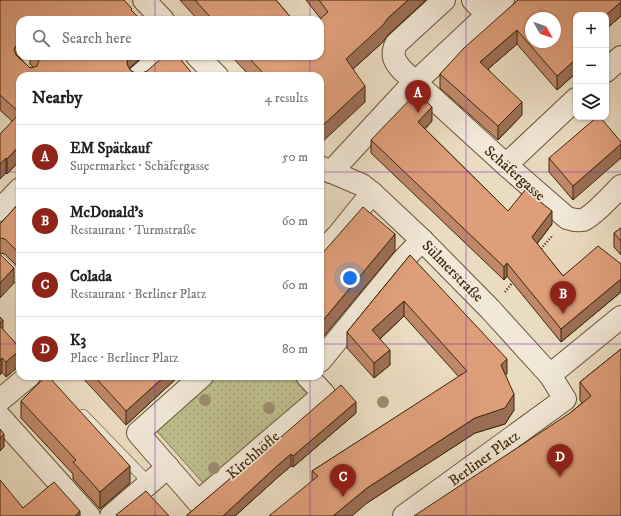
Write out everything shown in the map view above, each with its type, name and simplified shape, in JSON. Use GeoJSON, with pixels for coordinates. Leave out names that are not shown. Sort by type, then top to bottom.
{"type":"FeatureCollection","features":[{"type":"Feature","properties":{"kind":"street"},"geometry":{"type":"LineString","coordinates":[[144,0],[159,16]]}},
{"type":"Feature","properties":{"kind":"street","name":"Schäfergasse"},"geometry":{"type":"LineString","coordinates":[[444,0],[396,44],[393,51],[396,63],[414,82],[567,218]]}},
{"type":"Feature","properties":{"kind":"street"},"geometry":{"type":"LineString","coordinates":[[326,170],[488,5]]}},
{"type":"Feature","properties":{"kind":"street"},"geometry":{"type":"LineString","coordinates":[[609,68],[621,57]]}},
{"type":"Feature","properties":{"kind":"street"},"geometry":{"type":"LineString","coordinates":[[144,72],[157,60]]}},
{"type":"Feature","properties":{"kind":"street"},"geometry":{"type":"LineString","coordinates":[[201,60],[213,72]]}},
{"type":"Feature","properties":{"kind":"street"},"geometry":{"type":"LineString","coordinates":[[506,165],[573,102]]}},
{"type":"Feature","properties":{"kind":"street","name":"Sülmerstraße"},"geometry":{"type":"LineString","coordinates":[[326,170],[362,185],[372,192],[490,309],[550,375],[565,399]]}},
{"type":"Feature","properties":{"kind":"street"},"geometry":{"type":"LineString","coordinates":[[567,218],[574,221],[584,220],[621,186]]}},
{"type":"Feature","properties":{"kind":"street"},"geometry":{"type":"LineString","coordinates":[[324,250],[339,234],[372,192]]}},
{"type":"Feature","properties":{"kind":"street"},"geometry":{"type":"LineString","coordinates":[[0,210],[16,193]]}},
{"type":"Feature","properties":{"kind":"street"},"geometry":{"type":"LineString","coordinates":[[324,356],[403,260],[422,240]]}},
{"type":"Feature","properties":{"kind":"street"},"geometry":{"type":"LineString","coordinates":[[550,375],[621,317]]}},
{"type":"Feature","properties":{"kind":"street"},"geometry":{"type":"LineString","coordinates":[[0,400],[24,380]]}},
{"type":"Feature","properties":{"kind":"street","name":"Kirchhöfle"},"geometry":{"type":"LineString","coordinates":[[198,380],[138,433],[198,502],[324,394],[311,380]]}},
{"type":"Feature","properties":{"kind":"street","name":"Berliner Platz"},"geometry":{"type":"LineString","coordinates":[[404,516],[565,399]]}},
{"type":"Feature","properties":{"kind":"street"},"geometry":{"type":"LineString","coordinates":[[0,417],[89,516]]}},
{"type":"Feature","properties":{"kind":"street"},"geometry":{"type":"LineString","coordinates":[[111,516],[168,467]]}},
{"type":"Feature","properties":{"kind":"lane"},"geometry":{"type":"LineString","coordinates":[[25,60],[21,65],[28,72]]}},
{"type":"Feature","properties":{"kind":"lane"},"geometry":{"type":"LineString","coordinates":[[0,259],[16,275]]}},
{"type":"Feature","properties":{"kind":"lane"},"geometry":{"type":"LineString","coordinates":[[80,412],[149,483]]}},
{"type":"Feature","properties":{"kind":"path"},"geometry":{"type":"LineString","coordinates":[[539,252],[567,218]]}},
{"type":"Feature","properties":{"kind":"shaded area"},"geometry":{"type":"Polygon","coordinates":[[[208,380],[298,380],[310,394],[205,485],[154,428],[208,380]]]}},
{"type":"Feature","properties":{"kind":"building"},"geometry":{"type":"Polygon","coordinates":[[[0,0],[124,0],[137,16],[16,16],[16,46],[14,49],[16,60],[21,60],[30,68],[37,66],[39,60],[128,60],[127,64],[130,70],[133,72],[16,72],[16,109],[0,95],[0,0]]]}},
{"type":"Feature","properties":{"kind":"building"},"geometry":{"type":"Polygon","coordinates":[[[195,0],[276,0],[290,16],[209,16],[195,0]]]}},
{"type":"Feature","properties":{"kind":"building"},"geometry":{"type":"Polygon","coordinates":[[[319,0],[408,0],[346,59],[365,86],[324,124],[324,72],[262,72],[251,60],[324,60],[324,16],[328,12],[319,0]]]}},
{"type":"Feature","properties":{"kind":"building"},"geometry":{"type":"Polygon","coordinates":[[[518,0],[621,0],[621,2],[609,12],[573,12],[573,62],[557,76],[533,48],[561,48],[561,12],[525,12],[525,39],[517,30],[480,62],[522,102],[498,126],[440,74],[464,48],[518,0]]]}},
{"type":"Feature","properties":{"kind":"building"},"geometry":{"type":"Polygon","coordinates":[[[159,60],[181,60],[191,72],[144,72],[159,60]]]}},
{"type":"Feature","properties":{"kind":"building"},"geometry":{"type":"Polygon","coordinates":[[[417,92],[432,107],[418,122],[508,211],[525,190],[552,211],[532,237],[563,276],[598,246],[621,264],[621,279],[561,329],[507,263],[504,267],[371,140],[417,92]]]}},
{"type":"Feature","properties":{"kind":"building"},"geometry":{"type":"Polygon","coordinates":[[[16,117],[16,149],[0,164],[0,134],[16,117]]]}},
{"type":"Feature","properties":{"kind":"building"},"geometry":{"type":"Polygon","coordinates":[[[593,120],[603,120],[621,142],[621,144],[573,186],[549,158],[593,120]]]}},
{"type":"Feature","properties":{"kind":"building"},"geometry":{"type":"Polygon","coordinates":[[[16,206],[16,250],[5,239],[0,238],[0,224],[16,206]]]}},
{"type":"Feature","properties":{"kind":"building"},"geometry":{"type":"Polygon","coordinates":[[[363,207],[395,234],[324,319],[324,251],[363,207]]]}},
{"type":"Feature","properties":{"kind":"building"},"geometry":{"type":"Polygon","coordinates":[[[621,228],[621,241],[614,233],[621,228]]]}},
{"type":"Feature","properties":{"kind":"building"},"geometry":{"type":"Polygon","coordinates":[[[0,254],[14,268],[0,283],[0,254]]]}},
{"type":"Feature","properties":{"kind":"building"},"geometry":{"type":"Polygon","coordinates":[[[410,255],[507,359],[501,365],[514,394],[505,408],[475,418],[367,488],[333,516],[269,516],[318,476],[312,471],[467,371],[404,301],[372,330],[390,350],[374,363],[347,332],[410,255]]]}},
{"type":"Feature","properties":{"kind":"building"},"geometry":{"type":"Polygon","coordinates":[[[0,317],[3,320],[0,324],[0,317]]]}},
{"type":"Feature","properties":{"kind":"building"},"geometry":{"type":"Polygon","coordinates":[[[0,326],[16,344],[16,353],[6,362],[2,358],[0,360],[0,326]]]}},
{"type":"Feature","properties":{"kind":"building"},"geometry":{"type":"Polygon","coordinates":[[[621,349],[621,516],[414,516],[570,413],[591,396],[580,382],[621,349]]]}},
{"type":"Feature","properties":{"kind":"building"},"geometry":{"type":"Polygon","coordinates":[[[42,380],[52,380],[130,466],[100,492],[73,462],[76,460],[21,401],[42,380]]]}},
{"type":"Feature","properties":{"kind":"building"},"geometry":{"type":"Polygon","coordinates":[[[98,380],[161,380],[126,411],[98,380]]]}},
{"type":"Feature","properties":{"kind":"building"},"geometry":{"type":"Polygon","coordinates":[[[341,385],[356,402],[293,456],[291,454],[277,466],[223,516],[186,516],[280,436],[281,437],[341,385]]]}},
{"type":"Feature","properties":{"kind":"building"},"geometry":{"type":"Polygon","coordinates":[[[0,429],[4,434],[0,438],[0,429]]]}},
{"type":"Feature","properties":{"kind":"building"},"geometry":{"type":"Polygon","coordinates":[[[0,480],[23,508],[54,482],[80,511],[75,516],[0,516],[0,480]]]}},
{"type":"Feature","properties":{"kind":"building"},"geometry":{"type":"Polygon","coordinates":[[[146,491],[169,516],[116,515],[146,491]]]}},
{"type":"Feature","properties":{"kind":"place","name":"EM Spätkauf"},"geometry":{"type":"Point","coordinates":[418,113]}},
{"type":"Feature","properties":{"kind":"place","name":"McDonald's"},"geometry":{"type":"Point","coordinates":[563,314]}},
{"type":"Feature","properties":{"kind":"place","name":"K3"},"geometry":{"type":"Point","coordinates":[560,477]}},
{"type":"Feature","properties":{"kind":"place","name":"Colada"},"geometry":{"type":"Point","coordinates":[343,497]}}]}
